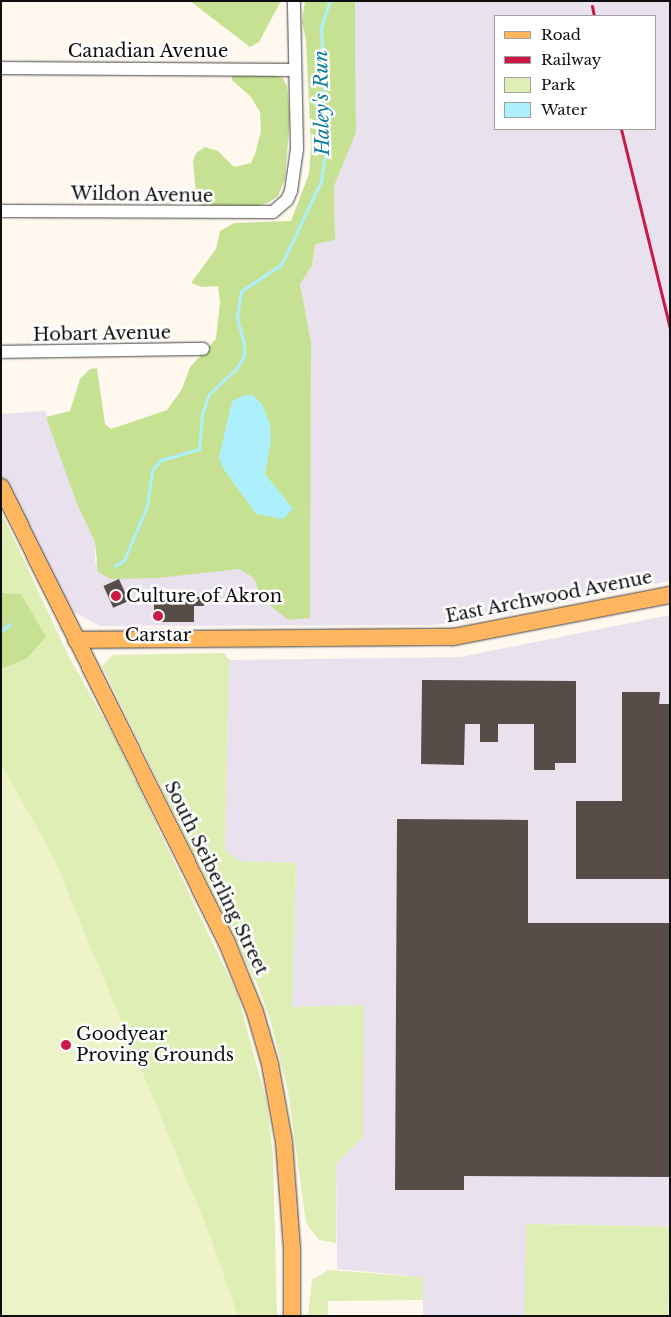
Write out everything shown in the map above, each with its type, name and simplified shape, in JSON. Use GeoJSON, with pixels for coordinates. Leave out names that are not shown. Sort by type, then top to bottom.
{"type":"FeatureCollection","features":[{"type":"Feature","properties":{"kind":"main road","name":"South Seiberling Street"},"geometry":{"type":"LineString","coordinates":[[2,490],[227,943],[255,1012],[272,1073],[284,1142],[292,1248],[292,1316]]}},
{"type":"Feature","properties":{"kind":"main road","name":"East Archwood Avenue"},"geometry":{"type":"LineString","coordinates":[[76,640],[453,637],[670,595]]}},
{"type":"Feature","properties":{"kind":"street"},"geometry":{"type":"LineString","coordinates":[[294,1],[294,70]]}},
{"type":"Feature","properties":{"kind":"street","name":"Canadian Avenue"},"geometry":{"type":"LineString","coordinates":[[1,68],[294,70]]}},
{"type":"Feature","properties":{"kind":"street","name":"Wildon Avenue"},"geometry":{"type":"LineString","coordinates":[[1,211],[260,214],[280,207],[291,191],[297,149],[294,70]]}},
{"type":"Feature","properties":{"kind":"street","name":"Hobart Avenue"},"geometry":{"type":"LineString","coordinates":[[1,352],[203,349]]}},
{"type":"Feature","properties":{"kind":"shaded area"},"geometry":{"type":"Polygon","coordinates":[[[355,1],[670,1],[670,581],[466,622],[430,625],[100,626],[68,609],[1,475],[1,414],[45,411],[77,504],[95,542],[95,562],[135,578],[239,569],[254,578],[261,598],[309,618],[311,342],[300,284],[312,266],[315,243],[335,239],[334,186],[356,133],[355,1]]]}},
{"type":"Feature","properties":{"kind":"shaded area"},"geometry":{"type":"Polygon","coordinates":[[[670,615],[670,1226],[527,1224],[526,1316],[423,1316],[422,1277],[337,1269],[336,1164],[363,1137],[363,1005],[292,1007],[296,863],[238,861],[225,849],[229,660],[460,657],[670,615]]]}},
{"type":"Feature","properties":{"kind":"green space"},"geometry":{"type":"Polygon","coordinates":[[[190,1],[281,1],[259,42],[250,47],[190,1]]]}},
{"type":"Feature","properties":{"kind":"green space"},"geometry":{"type":"Polygon","coordinates":[[[305,1],[355,1],[356,133],[334,186],[335,240],[315,244],[312,266],[300,284],[311,342],[310,618],[288,620],[261,598],[254,578],[239,569],[157,578],[111,579],[98,572],[95,542],[77,504],[46,417],[70,411],[80,379],[90,369],[97,368],[105,424],[111,429],[167,410],[182,389],[190,367],[216,339],[220,302],[218,286],[202,287],[191,283],[216,249],[220,231],[234,223],[291,221],[309,174],[311,147],[306,40],[302,22],[305,1]]]}},
{"type":"Feature","properties":{"kind":"green space"},"geometry":{"type":"Polygon","coordinates":[[[232,74],[267,74],[283,78],[287,87],[290,115],[285,179],[278,196],[268,203],[251,207],[197,207],[193,161],[196,153],[205,147],[218,151],[234,167],[251,163],[255,154],[261,131],[260,112],[251,97],[232,80],[232,74]]]}},
{"type":"Feature","properties":{"kind":"green space"},"geometry":{"type":"Polygon","coordinates":[[[1,511],[68,655],[116,740],[238,996],[267,1103],[273,1155],[277,1316],[1,1316],[1,511]]]}},
{"type":"Feature","properties":{"kind":"green space"},"geometry":{"type":"Polygon","coordinates":[[[1,593],[21,594],[46,637],[26,659],[1,669],[1,593]]]}},
{"type":"Feature","properties":{"kind":"green space"},"geometry":{"type":"Polygon","coordinates":[[[224,653],[229,660],[225,849],[238,861],[296,863],[292,1007],[364,1005],[363,1137],[336,1164],[336,1243],[319,1240],[306,1223],[288,1091],[270,1019],[257,984],[102,666],[113,655],[224,653]]]}},
{"type":"Feature","properties":{"kind":"green space","name":"Goodyear Proving Grounds"},"geometry":{"type":"Polygon","coordinates":[[[1,764],[53,856],[209,1233],[238,1316],[1,1316],[1,764]]]}},
{"type":"Feature","properties":{"kind":"green space"},"geometry":{"type":"Polygon","coordinates":[[[526,1224],[670,1227],[668,1316],[524,1316],[526,1224]]]}},
{"type":"Feature","properties":{"kind":"green space"},"geometry":{"type":"Polygon","coordinates":[[[328,1270],[423,1277],[423,1300],[328,1301],[328,1316],[308,1316],[312,1280],[328,1270]]]}},
{"type":"Feature","properties":{"kind":"water"},"geometry":{"type":"Polygon","coordinates":[[[245,395],[253,395],[262,404],[270,424],[271,441],[265,474],[293,509],[283,519],[256,514],[223,468],[219,457],[232,401],[245,395]]]}},
{"type":"Feature","properties":{"kind":"building"},"geometry":{"type":"Polygon","coordinates":[[[119,579],[129,601],[113,608],[103,586],[119,579]]]}},
{"type":"Feature","properties":{"kind":"building"},"geometry":{"type":"Polygon","coordinates":[[[154,597],[204,597],[204,606],[194,606],[194,622],[154,622],[154,597]]]}},
{"type":"Feature","properties":{"kind":"building"},"geometry":{"type":"Polygon","coordinates":[[[422,680],[576,681],[576,763],[555,763],[555,770],[534,770],[534,724],[498,724],[498,742],[480,742],[480,724],[465,724],[464,765],[421,764],[422,680]]]}},
{"type":"Feature","properties":{"kind":"building"},"geometry":{"type":"Polygon","coordinates":[[[622,692],[660,692],[659,704],[670,704],[670,879],[576,879],[576,801],[622,801],[622,692]]]}},
{"type":"Feature","properties":{"kind":"building"},"geometry":{"type":"Polygon","coordinates":[[[397,819],[528,820],[528,923],[670,923],[670,1177],[464,1176],[464,1190],[395,1190],[397,819]]]}},
{"type":"Feature","properties":{"kind":"waterway","name":"Haley's Run"},"geometry":{"type":"LineString","coordinates":[[115,566],[124,560],[147,506],[152,470],[161,460],[199,449],[202,414],[209,394],[236,369],[244,356],[244,344],[237,317],[241,291],[281,265],[321,181],[326,150],[321,28],[330,1]]}},
{"type":"Feature","properties":{"kind":"waterway","name":"Haley's Run"},"geometry":{"type":"LineString","coordinates":[[1,631],[10,624]]}},
{"type":"Feature","properties":{"kind":"railway"},"geometry":{"type":"LineString","coordinates":[[592,6],[594,15]]}},
{"type":"Feature","properties":{"kind":"railway"},"geometry":{"type":"LineString","coordinates":[[621,130],[670,328]]}},
{"type":"Feature","properties":{"kind":"place","name":"Culture of Akron"},"geometry":{"type":"Point","coordinates":[116,596]}},
{"type":"Feature","properties":{"kind":"place","name":"Carstar"},"geometry":{"type":"Point","coordinates":[158,616]}},
{"type":"Feature","properties":{"kind":"place","name":"Goodyear Proving Grounds"},"geometry":{"type":"Point","coordinates":[66,1045]}}]}
